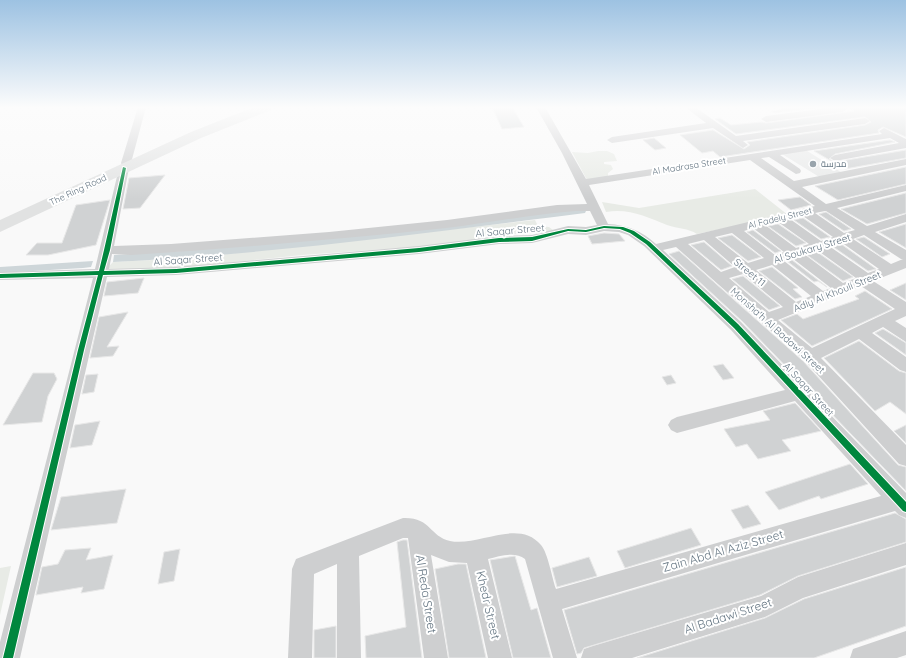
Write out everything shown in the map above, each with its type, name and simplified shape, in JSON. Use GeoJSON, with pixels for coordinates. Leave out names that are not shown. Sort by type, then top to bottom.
{"type":"FeatureCollection","features":[{"type":"Feature","properties":{"kind":"highway","name":"The Ring Road"},"geometry":{"type":"LineString","coordinates":[[0,222],[183,138]]}},
{"type":"Feature","properties":{"kind":"highway","name":"The Ring Road"},"geometry":{"type":"LineString","coordinates":[[0,227],[125,165],[190,138]]}},
{"type":"Feature","properties":{"kind":"street"},"geometry":{"type":"LineString","coordinates":[[8,658],[81,350],[104,262],[125,165],[133,138]]}},
{"type":"Feature","properties":{"kind":"street"},"geometry":{"type":"LineString","coordinates":[[557,138],[582,182],[604,227]]}},
{"type":"Feature","properties":{"kind":"street"},"geometry":{"type":"LineString","coordinates":[[612,140],[628,138]]}},
{"type":"Feature","properties":{"kind":"street"},"geometry":{"type":"LineString","coordinates":[[734,139],[743,138]]}},
{"type":"Feature","properties":{"kind":"street","name":"Al Madrasa Street"},"geometry":{"type":"LineString","coordinates":[[582,182],[866,138]]}},
{"type":"Feature","properties":{"kind":"street"},"geometry":{"type":"LineString","coordinates":[[895,138],[906,144]]}},
{"type":"Feature","properties":{"kind":"street"},"geometry":{"type":"LineString","coordinates":[[734,139],[793,185],[906,256]]}},
{"type":"Feature","properties":{"kind":"street"},"geometry":{"type":"LineString","coordinates":[[835,158],[906,144]]}},
{"type":"Feature","properties":{"kind":"street"},"geometry":{"type":"LineString","coordinates":[[770,153],[796,171]]}},
{"type":"Feature","properties":{"kind":"street"},"geometry":{"type":"LineString","coordinates":[[793,185],[906,162]]}},
{"type":"Feature","properties":{"kind":"street","name":"Al Fadely Street"},"geometry":{"type":"LineString","coordinates":[[654,248],[906,188]]}},
{"type":"Feature","properties":{"kind":"street"},"geometry":{"type":"LineString","coordinates":[[104,262],[131,251],[324,237],[467,222],[560,208],[594,206]]}},
{"type":"Feature","properties":{"kind":"street"},"geometry":{"type":"LineString","coordinates":[[805,212],[890,270]]}},
{"type":"Feature","properties":{"kind":"street"},"geometry":{"type":"LineString","coordinates":[[780,218],[906,309],[810,356]]}},
{"type":"Feature","properties":{"kind":"street","name":"Al Soukary Street"},"geometry":{"type":"LineString","coordinates":[[718,277],[906,218]]}},
{"type":"Feature","properties":{"kind":"street"},"geometry":{"type":"LineString","coordinates":[[755,224],[842,289]]}},
{"type":"Feature","properties":{"kind":"street","name":"Al Saqar Street"},"geometry":{"type":"LineString","coordinates":[[0,276],[104,262],[176,271],[385,253],[500,240],[537,238],[568,230],[582,231],[604,227],[621,228],[632,232],[654,248],[736,326],[902,504]]}},
{"type":"Feature","properties":{"kind":"street"},"geometry":{"type":"LineString","coordinates":[[734,230],[822,297]]}},
{"type":"Feature","properties":{"kind":"street","name":"Street 11"},"geometry":{"type":"LineString","coordinates":[[706,236],[794,308]]}},
{"type":"Feature","properties":{"kind":"street","name":"Monsha'h Al Badawi Street"},"geometry":{"type":"LineString","coordinates":[[679,243],[810,356],[906,458]]}},
{"type":"Feature","properties":{"kind":"street","name":"Adly Al Khouli Street"},"geometry":{"type":"LineString","coordinates":[[767,319],[906,263]]}},
{"type":"Feature","properties":{"kind":"street"},"geometry":{"type":"LineString","coordinates":[[884,321],[906,336]]}},
{"type":"Feature","properties":{"kind":"street"},"geometry":{"type":"LineString","coordinates":[[860,332],[906,366]]}},
{"type":"Feature","properties":{"kind":"street"},"geometry":{"type":"LineString","coordinates":[[677,425],[800,393]]}},
{"type":"Feature","properties":{"kind":"street","name":"Zain Abd Al Aziz Street"},"geometry":{"type":"LineString","coordinates":[[548,602],[902,504]]}},
{"type":"Feature","properties":{"kind":"street"},"geometry":{"type":"LineString","coordinates":[[300,658],[303,569],[307,565],[402,528],[417,529],[428,541],[455,553],[475,552],[514,544],[529,547],[534,553],[564,658]]}},
{"type":"Feature","properties":{"kind":"street","name":"Al Reda Street"},"geometry":{"type":"LineString","coordinates":[[417,529],[436,658]]}},
{"type":"Feature","properties":{"kind":"street"},"geometry":{"type":"LineString","coordinates":[[348,549],[349,658]]}},
{"type":"Feature","properties":{"kind":"street","name":"Khedr Street"},"geometry":{"type":"LineString","coordinates":[[475,552],[500,658]]}},
{"type":"Feature","properties":{"kind":"street","name":"Al Badawi Street"},"geometry":{"type":"LineString","coordinates":[[593,658],[765,606],[798,588],[906,554]]}},
{"type":"Feature","properties":{"kind":"street"},"geometry":{"type":"LineString","coordinates":[[862,658],[906,643]]}},
{"type":"Feature","properties":{"kind":"shaded area","name":"مدرسة"},"geometry":{"type":"Polygon","coordinates":[[[804,149],[844,174],[821,178],[782,154],[804,149]]]}},
{"type":"Feature","properties":{"kind":"shaded area"},"geometry":{"type":"Polygon","coordinates":[[[607,151],[614,154],[617,161],[604,162],[604,164],[611,165],[613,169],[608,173],[608,177],[587,180],[572,152],[588,153],[607,151]]]}},
{"type":"Feature","properties":{"kind":"shaded area"},"geometry":{"type":"Polygon","coordinates":[[[755,189],[788,215],[697,234],[630,212],[606,212],[602,202],[639,208],[755,189]]]}},
{"type":"Feature","properties":{"kind":"shaded area"},"geometry":{"type":"Polygon","coordinates":[[[584,209],[586,211],[585,213],[334,244],[224,255],[113,262],[114,255],[182,251],[584,209]]]}},
{"type":"Feature","properties":{"kind":"shaded area"},"geometry":{"type":"Polygon","coordinates":[[[535,220],[538,226],[549,227],[553,230],[547,232],[479,236],[479,239],[415,247],[302,255],[187,267],[107,270],[113,262],[191,258],[535,220]]]}},
{"type":"Feature","properties":{"kind":"shaded area"},"geometry":{"type":"Polygon","coordinates":[[[93,261],[91,267],[0,273],[0,267],[93,261]]]}},
{"type":"Feature","properties":{"kind":"shaded area"},"geometry":{"type":"Polygon","coordinates":[[[11,566],[0,615],[0,568],[11,566]]]}},
{"type":"Feature","properties":{"kind":"building"},"geometry":{"type":"Polygon","coordinates":[[[654,138],[666,148],[655,150],[643,140],[654,138]]]}},
{"type":"Feature","properties":{"kind":"building"},"geometry":{"type":"Polygon","coordinates":[[[683,138],[726,138],[744,149],[750,145],[747,142],[777,138],[848,138],[720,157],[713,151],[702,153],[683,138]]]}},
{"type":"Feature","properties":{"kind":"building"},"geometry":{"type":"Polygon","coordinates":[[[890,140],[895,142],[835,154],[829,159],[835,162],[906,150],[906,158],[845,169],[814,151],[890,140]]]}},
{"type":"Feature","properties":{"kind":"building"},"geometry":{"type":"Polygon","coordinates":[[[906,167],[906,184],[838,200],[815,186],[906,167]]]}},
{"type":"Feature","properties":{"kind":"building"},"geometry":{"type":"Polygon","coordinates":[[[165,175],[140,208],[123,209],[129,178],[165,175]]]}},
{"type":"Feature","properties":{"kind":"building"},"geometry":{"type":"Polygon","coordinates":[[[906,193],[906,213],[867,224],[841,209],[906,193]]]}},
{"type":"Feature","properties":{"kind":"building"},"geometry":{"type":"Polygon","coordinates":[[[800,197],[811,205],[791,210],[778,200],[800,197]]]}},
{"type":"Feature","properties":{"kind":"building"},"geometry":{"type":"Polygon","coordinates":[[[110,200],[96,245],[48,255],[26,255],[37,243],[62,243],[76,205],[110,200]]]}},
{"type":"Feature","properties":{"kind":"building"},"geometry":{"type":"Polygon","coordinates":[[[826,212],[851,229],[844,231],[819,214],[826,212]]]}},
{"type":"Feature","properties":{"kind":"building"},"geometry":{"type":"Polygon","coordinates":[[[803,218],[830,237],[821,239],[794,220],[803,218]]]}},
{"type":"Feature","properties":{"kind":"building"},"geometry":{"type":"Polygon","coordinates":[[[778,224],[806,243],[796,246],[768,226],[778,224]]]}},
{"type":"Feature","properties":{"kind":"building"},"geometry":{"type":"Polygon","coordinates":[[[906,224],[906,248],[879,232],[906,224]]]}},
{"type":"Feature","properties":{"kind":"building"},"geometry":{"type":"Polygon","coordinates":[[[753,230],[781,251],[775,253],[747,232],[753,230]]]}},
{"type":"Feature","properties":{"kind":"building"},"geometry":{"type":"Polygon","coordinates":[[[604,233],[619,234],[625,241],[592,244],[588,236],[604,233]]]}},
{"type":"Feature","properties":{"kind":"building"},"geometry":{"type":"Polygon","coordinates":[[[732,235],[761,257],[748,261],[718,238],[732,235]]]}},
{"type":"Feature","properties":{"kind":"building"},"geometry":{"type":"Polygon","coordinates":[[[864,237],[890,254],[882,257],[856,239],[864,237]]]}},
{"type":"Feature","properties":{"kind":"building"},"geometry":{"type":"Polygon","coordinates":[[[704,242],[732,266],[721,270],[691,245],[704,242]]]}},
{"type":"Feature","properties":{"kind":"building"},"geometry":{"type":"Polygon","coordinates":[[[841,244],[876,269],[868,271],[832,246],[841,244]]]}},
{"type":"Feature","properties":{"kind":"building"},"geometry":{"type":"Polygon","coordinates":[[[679,251],[803,361],[898,465],[906,467],[906,491],[742,321],[669,254],[679,251]]]}},
{"type":"Feature","properties":{"kind":"building"},"geometry":{"type":"Polygon","coordinates":[[[817,252],[853,277],[843,281],[807,255],[817,252]]]}},
{"type":"Feature","properties":{"kind":"building"},"geometry":{"type":"Polygon","coordinates":[[[792,260],[827,287],[818,281],[814,282],[787,261],[792,260]]]}},
{"type":"Feature","properties":{"kind":"building"},"geometry":{"type":"Polygon","coordinates":[[[772,267],[798,288],[793,289],[802,297],[795,299],[759,271],[772,267]]]}},
{"type":"Feature","properties":{"kind":"building"},"geometry":{"type":"Polygon","coordinates":[[[743,276],[780,306],[769,310],[732,279],[743,276]]]}},
{"type":"Feature","properties":{"kind":"building"},"geometry":{"type":"Polygon","coordinates":[[[144,278],[138,293],[104,296],[107,282],[144,278]]]}},
{"type":"Feature","properties":{"kind":"building"},"geometry":{"type":"Polygon","coordinates":[[[906,283],[906,300],[890,290],[906,283]]]}},
{"type":"Feature","properties":{"kind":"building"},"geometry":{"type":"Polygon","coordinates":[[[865,291],[892,309],[812,346],[781,320],[797,314],[803,319],[859,299],[855,296],[865,291]]]}},
{"type":"Feature","properties":{"kind":"building"},"geometry":{"type":"Polygon","coordinates":[[[128,312],[107,347],[119,346],[113,356],[90,358],[99,317],[128,312]]]}},
{"type":"Feature","properties":{"kind":"building"},"geometry":{"type":"Polygon","coordinates":[[[883,329],[906,343],[906,355],[875,333],[883,329]]]}},
{"type":"Feature","properties":{"kind":"building"},"geometry":{"type":"Polygon","coordinates":[[[859,341],[899,371],[906,373],[906,414],[890,402],[875,411],[824,358],[859,341]]]}},
{"type":"Feature","properties":{"kind":"building"},"geometry":{"type":"Polygon","coordinates":[[[723,364],[734,378],[723,380],[713,366],[723,364]]]}},
{"type":"Feature","properties":{"kind":"building"},"geometry":{"type":"Polygon","coordinates":[[[33,373],[54,373],[57,379],[48,396],[42,422],[3,425],[33,373]]]}},
{"type":"Feature","properties":{"kind":"building"},"geometry":{"type":"Polygon","coordinates":[[[98,374],[94,392],[82,394],[86,375],[98,374]]]}},
{"type":"Feature","properties":{"kind":"building"},"geometry":{"type":"Polygon","coordinates":[[[671,375],[676,383],[667,385],[662,377],[671,375]]]}},
{"type":"Feature","properties":{"kind":"building"},"geometry":{"type":"Polygon","coordinates":[[[795,403],[821,431],[782,440],[791,451],[758,459],[747,444],[736,447],[724,429],[770,420],[763,411],[795,403]]]}},
{"type":"Feature","properties":{"kind":"building"},"geometry":{"type":"Polygon","coordinates":[[[100,421],[92,445],[70,448],[75,425],[100,421]]]}},
{"type":"Feature","properties":{"kind":"building"},"geometry":{"type":"Polygon","coordinates":[[[906,425],[906,443],[894,431],[906,425]]]}},
{"type":"Feature","properties":{"kind":"building"},"geometry":{"type":"Polygon","coordinates":[[[850,464],[868,484],[821,499],[819,496],[779,510],[765,492],[850,464]]]}},
{"type":"Feature","properties":{"kind":"building"},"geometry":{"type":"Polygon","coordinates":[[[126,489],[117,523],[51,530],[61,497],[126,489]]]}},
{"type":"Feature","properties":{"kind":"building"},"geometry":{"type":"Polygon","coordinates":[[[748,505],[761,524],[743,529],[731,510],[748,505]]]}},
{"type":"Feature","properties":{"kind":"building"},"geometry":{"type":"Polygon","coordinates":[[[895,513],[906,519],[906,542],[798,576],[760,595],[584,648],[581,653],[577,654],[564,610],[895,513]]]}},
{"type":"Feature","properties":{"kind":"building"},"geometry":{"type":"Polygon","coordinates":[[[691,528],[701,545],[625,568],[617,551],[691,528]]]}},
{"type":"Feature","properties":{"kind":"building"},"geometry":{"type":"Polygon","coordinates":[[[407,540],[422,658],[366,658],[365,636],[406,627],[397,542],[407,540]]]}},
{"type":"Feature","properties":{"kind":"building"},"geometry":{"type":"Polygon","coordinates":[[[91,548],[86,560],[113,555],[104,589],[81,593],[83,587],[36,595],[42,567],[58,564],[65,550],[91,548]]]}},
{"type":"Feature","properties":{"kind":"building"},"geometry":{"type":"Polygon","coordinates":[[[180,549],[174,581],[158,584],[164,552],[180,549]]]}},
{"type":"Feature","properties":{"kind":"building"},"geometry":{"type":"Polygon","coordinates":[[[515,556],[531,610],[537,608],[551,658],[513,658],[490,560],[515,556]]]}},
{"type":"Feature","properties":{"kind":"building"},"geometry":{"type":"Polygon","coordinates":[[[589,557],[597,576],[557,587],[552,568],[589,557]]]}},
{"type":"Feature","properties":{"kind":"building"},"geometry":{"type":"Polygon","coordinates":[[[458,564],[466,564],[486,658],[449,658],[435,569],[458,564]]]}},
{"type":"Feature","properties":{"kind":"building"},"geometry":{"type":"Polygon","coordinates":[[[906,567],[906,626],[814,658],[637,658],[765,618],[804,599],[906,567]]]}},
{"type":"Feature","properties":{"kind":"building"},"geometry":{"type":"Polygon","coordinates":[[[336,626],[336,658],[314,658],[314,630],[336,626]]]}},
{"type":"Feature","properties":{"kind":"cycle path"},"geometry":{"type":"LineString","coordinates":[[8,658],[81,350],[107,250],[124,168]]}},
{"type":"Feature","properties":{"kind":"cycle path"},"geometry":{"type":"LineString","coordinates":[[0,276],[176,271],[419,250],[499,240],[532,239],[568,230],[586,231],[604,227],[621,228],[632,232],[648,243],[736,326],[906,508]]}},
{"type":"Feature","properties":{"kind":"place","name":"مدرسة"},"geometry":{"type":"Point","coordinates":[813,164]}}]}
